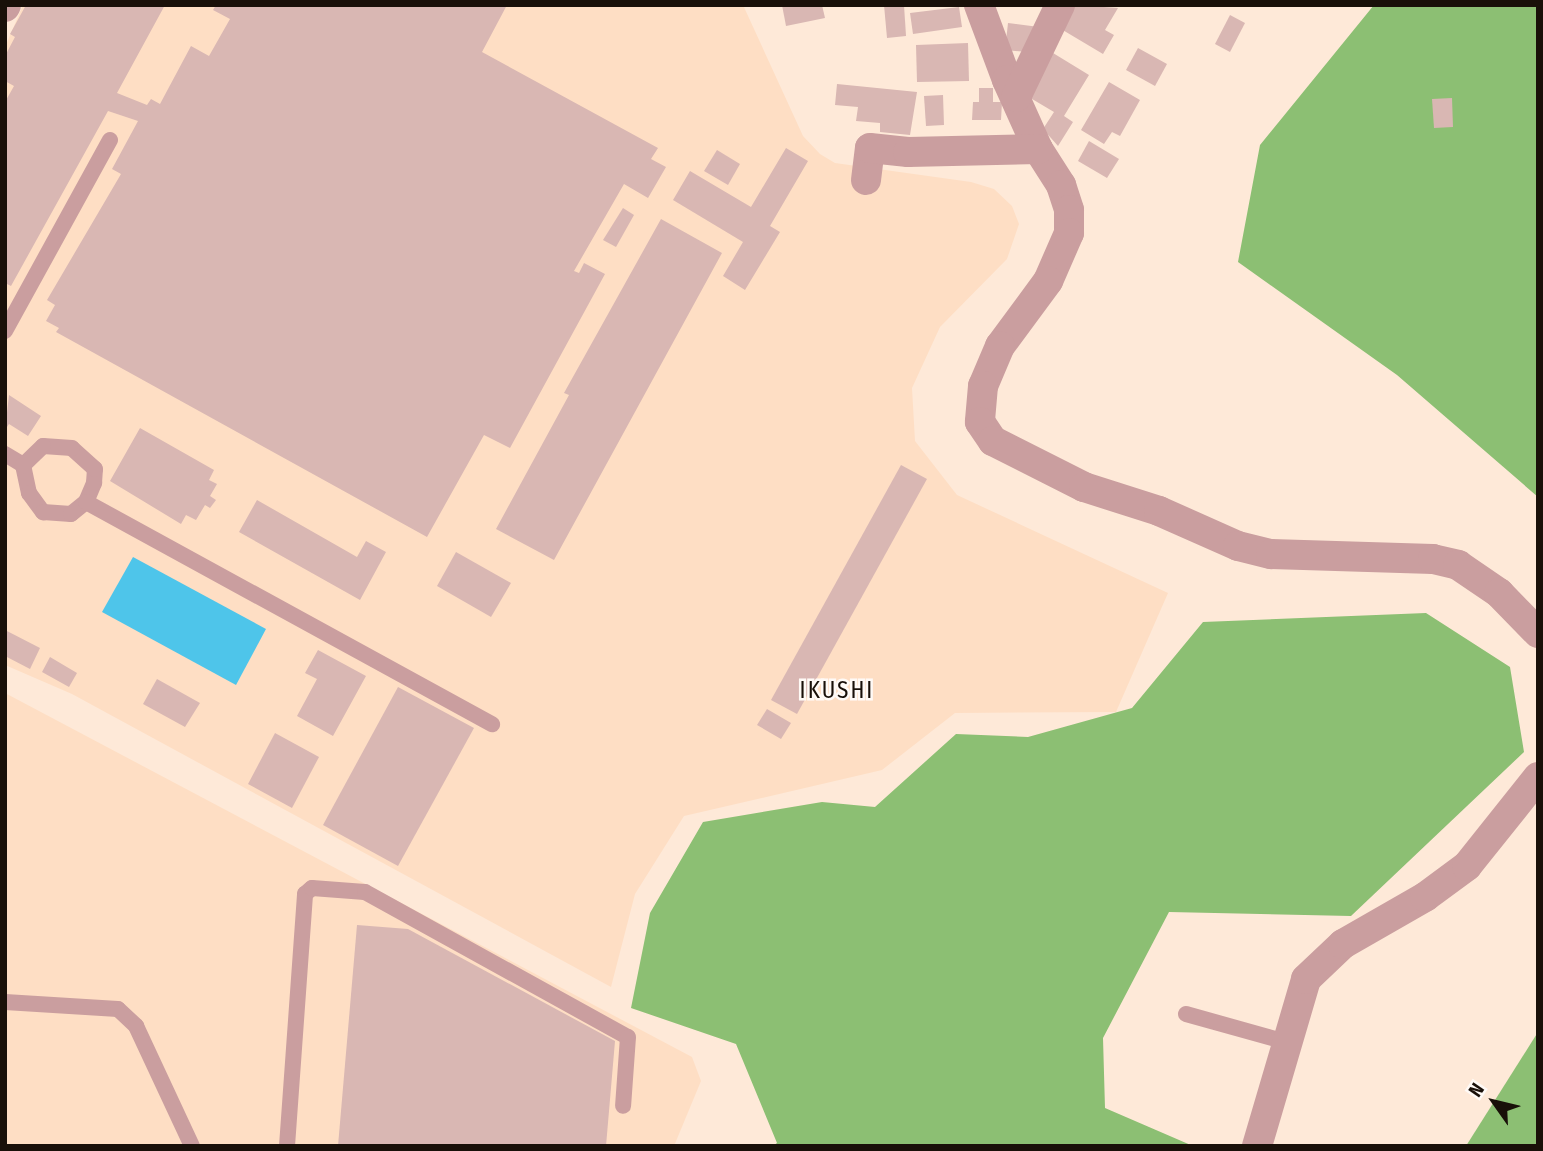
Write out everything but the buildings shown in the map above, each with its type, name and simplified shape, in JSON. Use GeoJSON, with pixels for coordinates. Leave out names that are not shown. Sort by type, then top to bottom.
{"type":"FeatureCollection","features":[{"type":"Feature","properties":{"kind":"street"},"geometry":{"type":"LineString","coordinates":[[979,5],[983,24],[1038,149],[1061,185],[1069,210],[1069,233],[1048,281],[999,346],[983,386],[980,422],[993,441],[1084,487],[1159,511],[1238,547],[1271,554],[1433,559],[1458,565],[1499,593],[1538,633]]}},
{"type":"Feature","properties":{"kind":"street"},"geometry":{"type":"LineString","coordinates":[[1016,97],[1060,5]]}},
{"type":"Feature","properties":{"kind":"street"},"geometry":{"type":"LineString","coordinates":[[866,180],[870,148],[908,152],[1038,149]]}},
{"type":"Feature","properties":{"kind":"street"},"geometry":{"type":"LineString","coordinates":[[1257,1146],[1299,997],[1315,968],[1343,944],[1452,879],[1482,850],[1538,777]]}},
{"type":"Feature","properties":{"kind":"lane"},"geometry":{"type":"LineString","coordinates":[[5,331],[110,140]]}},
{"type":"Feature","properties":{"kind":"lane"},"geometry":{"type":"LineString","coordinates":[[5,454],[23,465],[29,493],[43,512],[71,513],[86,502],[95,469],[85,456],[56,444],[43,446],[23,465]]}},
{"type":"Feature","properties":{"kind":"lane"},"geometry":{"type":"LineString","coordinates":[[86,502],[492,724]]}},
{"type":"Feature","properties":{"kind":"lane"},"geometry":{"type":"LineString","coordinates":[[287,1146],[305,894],[312,888],[365,892],[628,1037],[623,1106]]}},
{"type":"Feature","properties":{"kind":"lane"},"geometry":{"type":"LineString","coordinates":[[5,1002],[110,1007],[128,1017],[192,1146]]}},
{"type":"Feature","properties":{"kind":"lane"},"geometry":{"type":"LineString","coordinates":[[1186,1014],[1286,1042]]}},
{"type":"Feature","properties":{"kind":"shaded area"},"geometry":{"type":"Polygon","coordinates":[[[23,5],[743,5],[803,136],[820,154],[835,163],[971,182],[994,189],[1012,206],[1019,224],[1007,259],[940,327],[912,388],[915,441],[957,495],[1168,593],[1116,712],[955,713],[882,770],[684,816],[635,894],[611,987],[72,694],[5,665],[5,47],[23,5]]]}},
{"type":"Feature","properties":{"kind":"shaded area"},"geometry":{"type":"Polygon","coordinates":[[[5,693],[692,1057],[701,1081],[674,1146],[5,1146],[5,693]]]}},
{"type":"Feature","properties":{"kind":"green space"},"geometry":{"type":"Polygon","coordinates":[[[1374,5],[1538,5],[1538,497],[1397,375],[1238,262],[1260,145],[1374,5]]]}},
{"type":"Feature","properties":{"kind":"green space"},"geometry":{"type":"Polygon","coordinates":[[[1426,613],[1510,667],[1524,752],[1351,916],[1169,912],[1103,1038],[1105,1108],[1193,1146],[773,1146],[777,1143],[736,1044],[631,1008],[650,913],[703,822],[822,802],[875,807],[956,734],[1028,737],[1132,708],[1203,622],[1426,613]]]}},
{"type":"Feature","properties":{"kind":"green space"},"geometry":{"type":"Polygon","coordinates":[[[1538,1032],[1538,1146],[1466,1146],[1538,1032]]]}},
{"type":"Feature","properties":{"kind":"water"},"geometry":{"type":"Polygon","coordinates":[[[133,557],[266,629],[236,685],[102,612],[133,557]]]}},
{"type":"Feature","properties":{"kind":"district","name":"IKUSHI"},"geometry":{"type":"Point","coordinates":[837,690]}}]}
